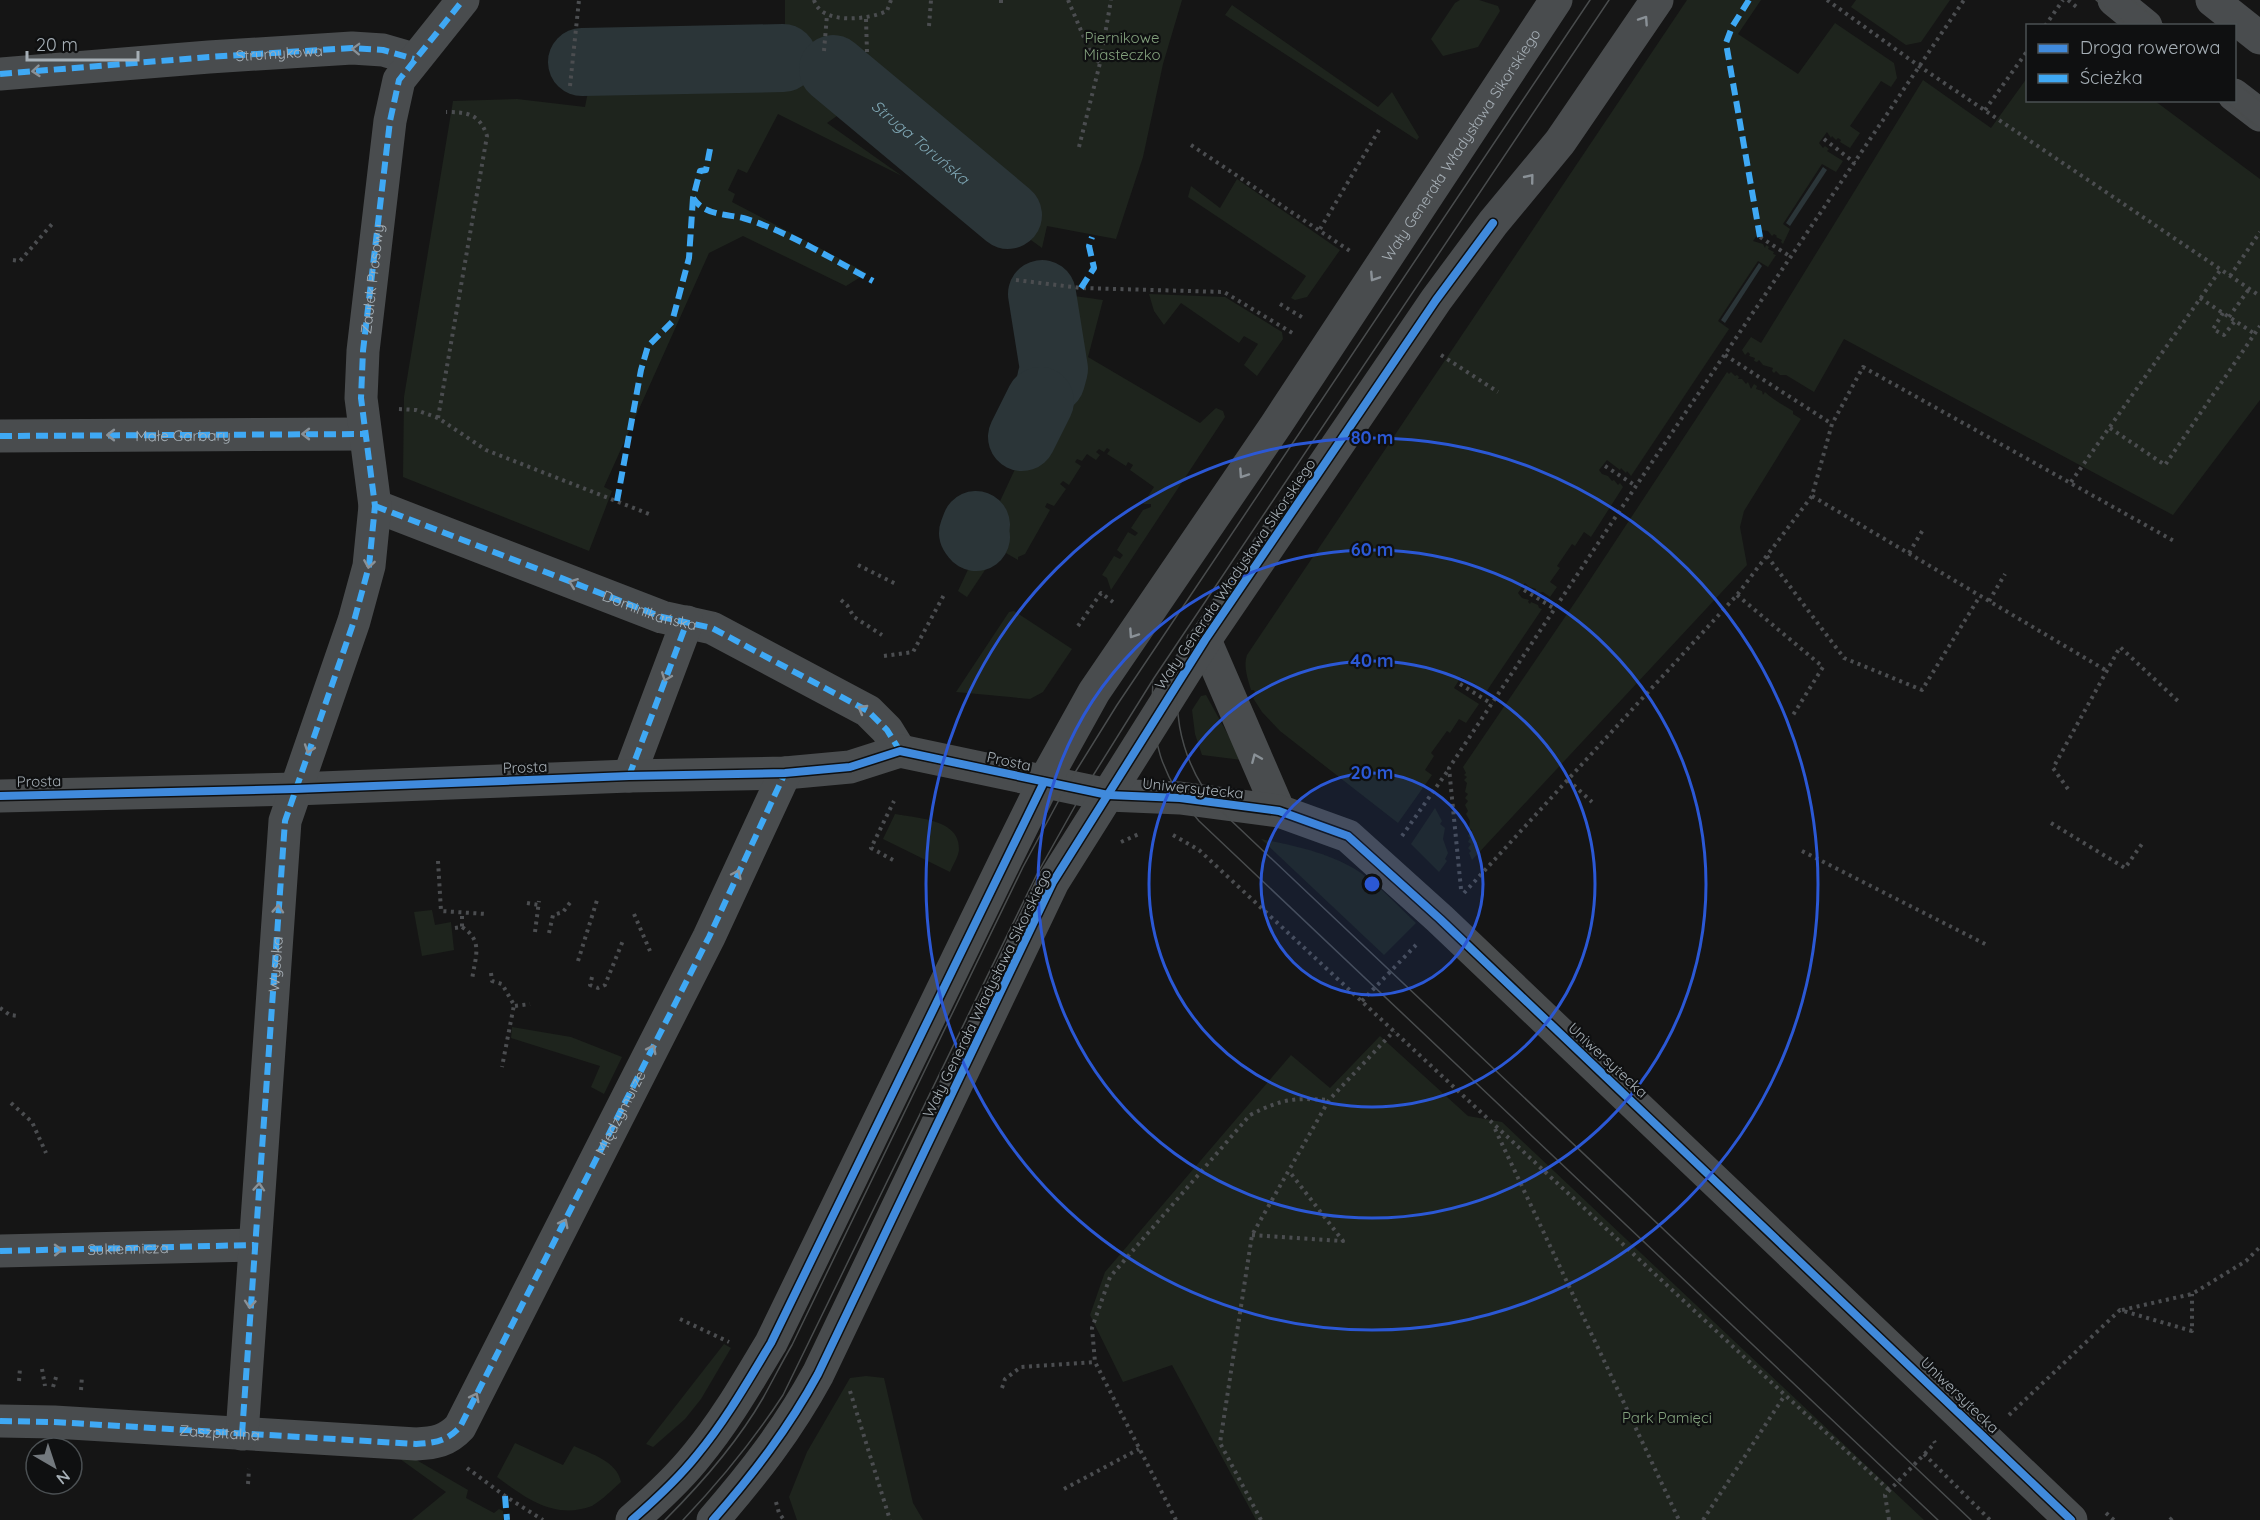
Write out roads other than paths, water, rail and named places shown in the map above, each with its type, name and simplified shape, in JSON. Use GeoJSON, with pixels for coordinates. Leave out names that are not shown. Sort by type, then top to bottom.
{"type":"FeatureCollection","features":[{"type":"Feature","properties":{"kind":"street","name":"Zaułek Prosowy"},"geometry":{"type":"LineString","coordinates":[[375,506],[361,398],[363,351],[390,121],[399,80],[463,0]]}},
{"type":"Feature","properties":{"kind":"street","name":"Wały Generała Władysława Sikorskiego"},"geometry":{"type":"LineString","coordinates":[[632,1520],[658,1497],[697,1455],[735,1402],[771,1343],[1044,782],[1094,692],[1276,425],[1556,0]]}},
{"type":"Feature","properties":{"kind":"street","name":"Wały Generała Władysława Sikorskiego"},"geometry":{"type":"LineString","coordinates":[[714,1520],[763,1462],[798,1412],[1053,882],[1205,640],[1436,300],[1493,223],[1560,142],[1657,0]]}},
{"type":"Feature","properties":{"kind":"street"},"geometry":{"type":"LineString","coordinates":[[2114,0],[2144,24]]}},
{"type":"Feature","properties":{"kind":"street"},"geometry":{"type":"LineString","coordinates":[[2212,0],[2260,38]]}},
{"type":"Feature","properties":{"kind":"street","name":"Strumykowa"},"geometry":{"type":"LineString","coordinates":[[0,74],[352,48],[383,51],[414,59]]}},
{"type":"Feature","properties":{"kind":"street"},"geometry":{"type":"LineString","coordinates":[[2236,96],[2260,115]]}},
{"type":"Feature","properties":{"kind":"street","name":"Małe Garbary"},"geometry":{"type":"LineString","coordinates":[[0,436],[365,434]]}},
{"type":"Feature","properties":{"kind":"street","name":"Dominikańska"},"geometry":{"type":"LineString","coordinates":[[375,506],[662,617],[712,628],[868,711],[887,730],[900,751]]}},
{"type":"Feature","properties":{"kind":"street","name":"Wysoka"},"geometry":{"type":"LineString","coordinates":[[242,1434],[287,812],[354,621],[369,566],[375,506]]}},
{"type":"Feature","properties":{"kind":"street"},"geometry":{"type":"LineString","coordinates":[[629,776],[687,622]]}},
{"type":"Feature","properties":{"kind":"street","name":"Uniwersytecka"},"geometry":{"type":"LineString","coordinates":[[1205,640],[1279,812]]}},
{"type":"Feature","properties":{"kind":"street","name":"Prosta"},"geometry":{"type":"LineString","coordinates":[[0,796],[785,773],[850,767],[900,751],[1044,782]]}},
{"type":"Feature","properties":{"kind":"street","name":"Międzymurze"},"geometry":{"type":"LineString","coordinates":[[440,1442],[451,1437],[460,1427],[709,937],[785,773]]}},
{"type":"Feature","properties":{"kind":"street","name":"Uniwersytecka"},"geometry":{"type":"LineString","coordinates":[[1044,782],[1108,795],[1180,798],[1279,812],[1348,836],[1440,919],[2071,1520]]}},
{"type":"Feature","properties":{"kind":"street","name":"Sukiennicza"},"geometry":{"type":"LineString","coordinates":[[0,1251],[254,1245]]}},
{"type":"Feature","properties":{"kind":"street","name":"Zaszpitalna"},"geometry":{"type":"LineString","coordinates":[[0,1421],[416,1444],[440,1442]]}},
{"type":"Feature","properties":{"kind":"waterway","name":"Struga Toruńska"},"geometry":{"type":"LineString","coordinates":[[582,62],[783,58]]}},
{"type":"Feature","properties":{"kind":"waterway","name":"Struga Toruńska"},"geometry":{"type":"LineString","coordinates":[[833,69],[1008,215]]}},
{"type":"Feature","properties":{"kind":"waterway","name":"Struga Toruńska"},"geometry":{"type":"LineString","coordinates":[[1042,294],[1054,369],[1051,380]]}},
{"type":"Feature","properties":{"kind":"waterway","name":"Struga Toruńska"},"geometry":{"type":"LineString","coordinates":[[1022,437],[1040,401]]}},
{"type":"Feature","properties":{"kind":"waterway","name":"Struga Toruńska"},"geometry":{"type":"LineString","coordinates":[[976,525],[973,533],[976,537]]}},
{"type":"Feature","properties":{"kind":"tram line"},"geometry":{"type":"LineString","coordinates":[[665,1520],[730,1447],[767,1391],[792,1345],[1023,867],[1066,787],[1117,705],[1590,0]]}},
{"type":"Feature","properties":{"kind":"tram line"},"geometry":{"type":"LineString","coordinates":[[683,1520],[736,1460],[783,1395],[1037,874],[1084,790],[1154,678],[1609,0]]}},
{"type":"Feature","properties":{"kind":"tram line"},"geometry":{"type":"LineString","coordinates":[[2096,0],[2126,24]]}},
{"type":"Feature","properties":{"kind":"tram line"},"geometry":{"type":"LineString","coordinates":[[2132,0],[2162,24]]}},
{"type":"Feature","properties":{"kind":"tram line"},"geometry":{"type":"LineString","coordinates":[[2236,83],[2260,101]]}},
{"type":"Feature","properties":{"kind":"tram line"},"geometry":{"type":"LineString","coordinates":[[2226,102],[2260,129]]}},
{"type":"Feature","properties":{"kind":"tram line"},"geometry":{"type":"LineString","coordinates":[[1188,635],[1181,658],[1178,681],[1177,704],[1180,727],[1185,749],[1194,770],[1205,791],[1220,810],[1971,1520]]}},
{"type":"Feature","properties":{"kind":"tram line"},"geometry":{"type":"LineString","coordinates":[[1153,682],[1153,721],[1161,756],[1176,789],[1199,821],[1938,1520]]}},
{"type":"Feature","properties":{"kind":"park label","name":"Piernikowe Miasteczko"},"geometry":{"type":"Point","coordinates":[1122,46]}},
{"type":"Feature","properties":{"kind":"park label","name":"Park Pamięci"},"geometry":{"type":"Point","coordinates":[1667,1417]}}]}
